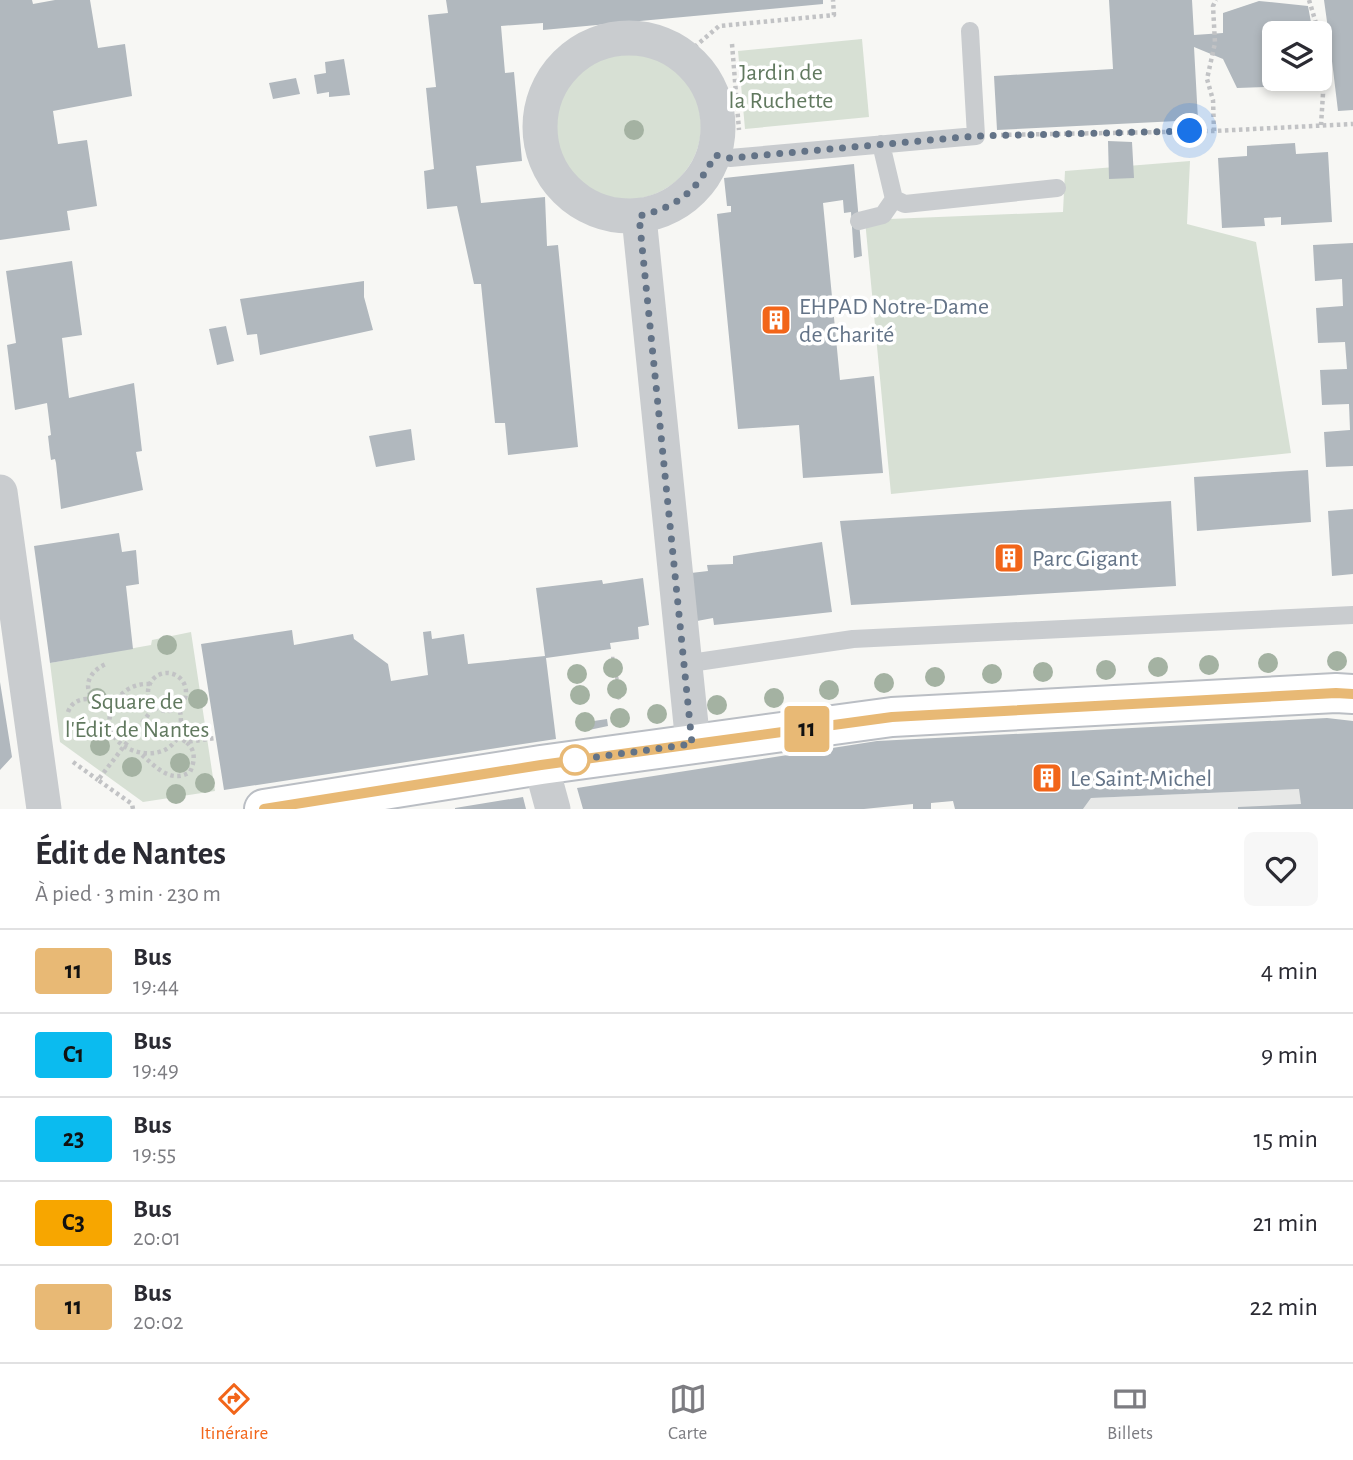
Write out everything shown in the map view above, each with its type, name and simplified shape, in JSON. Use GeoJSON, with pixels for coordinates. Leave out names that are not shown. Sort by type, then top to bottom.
{"type":"FeatureCollection","features":[{"type":"Feature","properties":{"kind":"main road"},"geometry":{"type":"LineString","coordinates":[[264,809],[541,765],[892,717],[1146,702],[1353,694]]}},
{"type":"Feature","properties":{"kind":"street"},"geometry":{"type":"LineString","coordinates":[[629,38],[658,43],[684,56],[703,76],[715,101],[719,128],[727,145],[685,197],[663,210],[639,216],[609,215],[582,204],[561,185],[545,160],[539,132],[543,103],[555,77],[575,56],[601,43],[629,38]]}},
{"type":"Feature","properties":{"kind":"street"},"geometry":{"type":"LineString","coordinates":[[639,216],[692,744]]}},
{"type":"Feature","properties":{"kind":"street"},"geometry":{"type":"LineString","coordinates":[[0,492],[44,809]]}},
{"type":"Feature","properties":{"kind":"street"},"geometry":{"type":"LineString","coordinates":[[541,765],[553,809]]}},
{"type":"Feature","properties":{"kind":"lane"},"geometry":{"type":"LineString","coordinates":[[727,145],[730,158],[976,136],[970,31]]}},
{"type":"Feature","properties":{"kind":"lane"},"geometry":{"type":"LineString","coordinates":[[859,221],[883,215],[894,199],[881,144]]}},
{"type":"Feature","properties":{"kind":"lane"},"geometry":{"type":"LineString","coordinates":[[894,199],[905,204],[1057,188]]}},
{"type":"Feature","properties":{"kind":"lane"},"geometry":{"type":"LineString","coordinates":[[684,664],[853,639],[1353,615]]}},
{"type":"Feature","properties":{"kind":"path"},"geometry":{"type":"LineString","coordinates":[[684,56],[719,26],[834,15],[833,0]]}},
{"type":"Feature","properties":{"kind":"path"},"geometry":{"type":"LineString","coordinates":[[1214,131],[1213,100],[1207,79],[1215,43],[1213,6],[1216,0]]}},
{"type":"Feature","properties":{"kind":"path"},"geometry":{"type":"LineString","coordinates":[[1309,0],[1315,21]]}},
{"type":"Feature","properties":{"kind":"path"},"geometry":{"type":"LineString","coordinates":[[727,145],[732,44]]}},
{"type":"Feature","properties":{"kind":"path"},"geometry":{"type":"LineString","coordinates":[[1321,125],[1323,91]]}},
{"type":"Feature","properties":{"kind":"path"},"geometry":{"type":"LineString","coordinates":[[976,136],[1214,131],[1353,124]]}},
{"type":"Feature","properties":{"kind":"path"},"geometry":{"type":"LineString","coordinates":[[96,701],[89,693],[89,680],[96,669],[106,664]]}},
{"type":"Feature","properties":{"kind":"path"},"geometry":{"type":"LineString","coordinates":[[164,673],[179,677],[186,692],[184,699],[179,706],[164,710],[155,706],[149,698],[150,684],[153,678],[164,673]]}},
{"type":"Feature","properties":{"kind":"path"},"geometry":{"type":"LineString","coordinates":[[111,712],[123,692],[150,684]]}},
{"type":"Feature","properties":{"kind":"path"},"geometry":{"type":"LineString","coordinates":[[68,712],[78,700],[86,699],[105,705],[111,712],[114,734],[124,746],[141,754],[169,776],[182,776],[190,772],[194,758],[191,747],[177,736]]}},
{"type":"Feature","properties":{"kind":"path"},"geometry":{"type":"LineString","coordinates":[[133,809],[132,804],[97,780],[155,706]]}},
{"type":"Feature","properties":{"kind":"path"},"geometry":{"type":"LineString","coordinates":[[141,754],[160,751],[177,736],[181,721],[179,706]]}},
{"type":"Feature","properties":{"kind":"path"},"geometry":{"type":"LineString","coordinates":[[186,742],[216,737]]}},
{"type":"Feature","properties":{"kind":"shaded area"},"geometry":{"type":"Polygon","coordinates":[[[1299,789],[1344,809],[1083,809],[1091,798],[1299,789]]]}},
{"type":"Feature","properties":{"kind":"green space","name":"Jardin de la Ruchette"},"geometry":{"type":"Polygon","coordinates":[[[862,39],[869,117],[745,129],[738,51],[862,39]]]}},
{"type":"Feature","properties":{"kind":"green space"},"geometry":{"type":"Polygon","coordinates":[[[628,53],[656,58],[680,74],[696,98],[701,126],[696,154],[680,178],[656,194],[628,199],[600,194],[576,178],[560,154],[555,126],[560,98],[576,74],[600,58],[628,53]]]}},
{"type":"Feature","properties":{"kind":"green space"},"geometry":{"type":"Polygon","coordinates":[[[1190,161],[1187,224],[1256,242],[1291,453],[891,494],[865,220],[1063,212],[1065,171],[1190,161]]]}},
{"type":"Feature","properties":{"kind":"green space","name":"Square de l'Édit de Nantes"},"geometry":{"type":"Polygon","coordinates":[[[191,632],[215,791],[143,802],[60,742],[50,663],[151,645],[152,640],[191,632]]]}},
{"type":"Feature","properties":{"kind":"building"},"geometry":{"type":"Polygon","coordinates":[[[0,0],[32,0],[33,4],[55,0],[90,0],[98,48],[125,44],[132,96],[53,111],[58,144],[87,140],[97,206],[67,211],[70,230],[0,240],[0,0]]]}},
{"type":"Feature","properties":{"kind":"building"},"geometry":{"type":"Polygon","coordinates":[[[446,0],[823,0],[823,4],[543,30],[543,23],[501,26],[505,73],[514,72],[522,161],[476,166],[481,203],[545,197],[547,246],[558,245],[578,447],[508,455],[505,423],[495,423],[481,284],[474,284],[457,206],[427,209],[424,171],[434,169],[426,88],[436,87],[428,15],[448,13],[446,0]]]}},
{"type":"Feature","properties":{"kind":"building"},"geometry":{"type":"Polygon","coordinates":[[[1109,0],[1192,0],[1194,35],[1223,33],[1223,13],[1259,1],[1308,6],[1311,21],[1262,21],[1262,87],[1237,88],[1223,59],[1194,47],[1198,120],[997,130],[994,76],[1113,69],[1109,0]]]}},
{"type":"Feature","properties":{"kind":"building"},"geometry":{"type":"Polygon","coordinates":[[[1324,0],[1353,0],[1353,110],[1338,111],[1332,61],[1332,21],[1327,21],[1324,0]]]}},
{"type":"Feature","properties":{"kind":"building"},"geometry":{"type":"Polygon","coordinates":[[[344,59],[350,95],[329,97],[329,92],[317,94],[314,75],[326,73],[325,62],[344,59]]]}},
{"type":"Feature","properties":{"kind":"building"},"geometry":{"type":"Polygon","coordinates":[[[296,78],[300,94],[273,99],[269,83],[296,78]]]}},
{"type":"Feature","properties":{"kind":"building"},"geometry":{"type":"Polygon","coordinates":[[[1108,141],[1132,142],[1134,178],[1109,179],[1108,141]]]}},
{"type":"Feature","properties":{"kind":"building"},"geometry":{"type":"Polygon","coordinates":[[[1295,143],[1296,154],[1328,152],[1332,222],[1281,225],[1281,217],[1264,218],[1265,226],[1222,228],[1218,158],[1247,156],[1247,146],[1295,143]]]}},
{"type":"Feature","properties":{"kind":"building","name":"EHPAD Notre-Dame de Charité"},"geometry":{"type":"Polygon","coordinates":[[[854,164],[862,256],[854,258],[851,212],[844,213],[843,200],[823,203],[840,380],[874,376],[883,473],[803,478],[799,425],[738,429],[717,214],[731,212],[731,206],[727,206],[724,178],[854,164]]]}},
{"type":"Feature","properties":{"kind":"building"},"geometry":{"type":"Polygon","coordinates":[[[1353,243],[1353,466],[1326,467],[1324,432],[1350,430],[1349,404],[1322,405],[1320,370],[1347,369],[1345,342],[1318,343],[1316,308],[1343,306],[1342,279],[1315,281],[1313,245],[1353,243]]]}},
{"type":"Feature","properties":{"kind":"building"},"geometry":{"type":"Polygon","coordinates":[[[72,261],[82,335],[62,338],[69,398],[134,383],[142,451],[136,452],[143,490],[61,509],[56,463],[55,459],[51,460],[50,453],[47,403],[15,410],[7,345],[16,343],[6,271],[72,261]]]}},
{"type":"Feature","properties":{"kind":"building"},"geometry":{"type":"Polygon","coordinates":[[[364,281],[364,297],[373,330],[260,355],[257,334],[247,335],[240,299],[364,281]]]}},
{"type":"Feature","properties":{"kind":"building"},"geometry":{"type":"Polygon","coordinates":[[[226,326],[234,361],[217,365],[209,329],[226,326]]]}},
{"type":"Feature","properties":{"kind":"building"},"geometry":{"type":"Polygon","coordinates":[[[411,429],[415,460],[376,467],[369,436],[411,429]]]}},
{"type":"Feature","properties":{"kind":"building"},"geometry":{"type":"Polygon","coordinates":[[[1308,470],[1311,522],[1197,531],[1194,477],[1308,470]]]}},
{"type":"Feature","properties":{"kind":"building","name":"Parc Gigant"},"geometry":{"type":"Polygon","coordinates":[[[1171,501],[1176,586],[851,605],[840,521],[1171,501]]]}},
{"type":"Feature","properties":{"kind":"building"},"geometry":{"type":"Polygon","coordinates":[[[1353,509],[1353,574],[1332,576],[1328,511],[1353,509]]]}},
{"type":"Feature","properties":{"kind":"building"},"geometry":{"type":"Polygon","coordinates":[[[119,533],[122,552],[136,550],[139,584],[126,586],[133,649],[50,663],[34,546],[119,533]]]}},
{"type":"Feature","properties":{"kind":"building"},"geometry":{"type":"Polygon","coordinates":[[[822,542],[832,612],[714,625],[713,618],[697,621],[691,573],[708,571],[707,565],[733,564],[733,556],[822,542]]]}},
{"type":"Feature","properties":{"kind":"building"},"geometry":{"type":"Polygon","coordinates":[[[643,578],[649,625],[638,627],[639,639],[610,643],[611,649],[546,658],[556,739],[224,790],[201,644],[292,630],[294,645],[353,634],[354,639],[388,664],[391,681],[428,675],[423,632],[431,631],[432,639],[464,634],[468,664],[545,656],[536,588],[602,580],[603,584],[643,578]]]}},
{"type":"Feature","properties":{"kind":"building"},"geometry":{"type":"Polygon","coordinates":[[[0,682],[12,757],[0,770],[0,682]]]}},
{"type":"Feature","properties":{"kind":"building"},"geometry":{"type":"Polygon","coordinates":[[[1327,718],[1353,721],[1353,809],[1238,809],[1301,804],[1299,789],[1091,798],[1083,809],[955,809],[953,801],[931,803],[931,809],[913,809],[913,804],[864,809],[583,809],[577,788],[877,741],[1327,718]]]}},
{"type":"Feature","properties":{"kind":"building"},"geometry":{"type":"Polygon","coordinates":[[[607,719],[608,726],[589,730],[587,722],[607,719]]]}},
{"type":"Feature","properties":{"kind":"building"},"geometry":{"type":"Polygon","coordinates":[[[523,797],[526,809],[455,809],[455,808],[523,797]]]}},
{"type":"Feature","properties":{"kind":"bus line","name":"11"},"geometry":{"type":"LineString","coordinates":[[264,809],[541,765],[892,717],[1129,703],[1353,694]]}},
{"type":"Feature","properties":{"kind":"place","name":"EHPAD Notre-Dame de Charité"},"geometry":{"type":"Point","coordinates":[776,320]}},
{"type":"Feature","properties":{"kind":"place","name":"Parc Gigant"},"geometry":{"type":"Point","coordinates":[1009,558]}},
{"type":"Feature","properties":{"kind":"place","name":"Le Saint-Michel"},"geometry":{"type":"Point","coordinates":[1047,778]}},
{"type":"Feature","properties":{"kind":"route"},"geometry":{"type":"LineString","coordinates":[[575,760],[567,761],[692,744],[639,216],[663,210],[685,197],[703,178],[715,155],[730,158],[976,136],[1190,131]]}}]}
